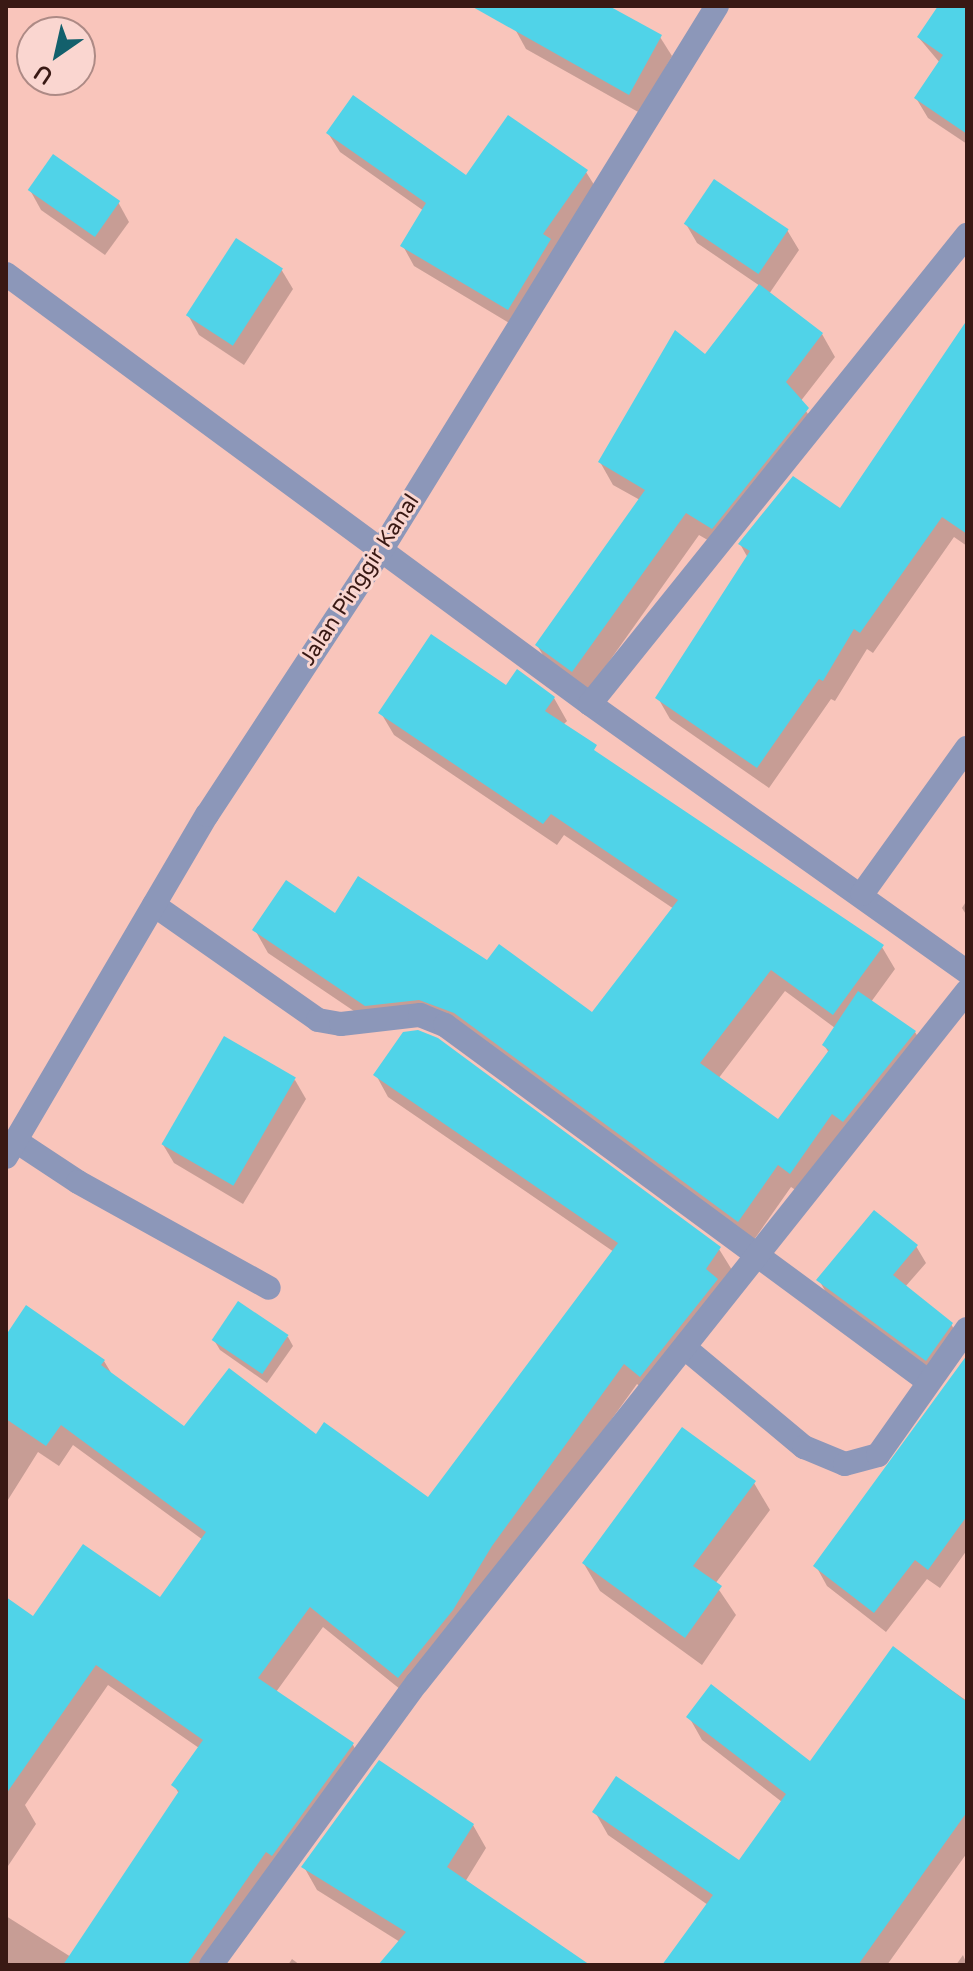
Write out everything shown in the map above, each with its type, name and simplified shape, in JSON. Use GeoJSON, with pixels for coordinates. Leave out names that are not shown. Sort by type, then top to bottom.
{"type":"FeatureCollection","features":[{"type":"Feature","properties":{"kind":"street","name":"Jalan Pinggir Kanal"},"geometry":{"type":"LineString","coordinates":[[11,1149],[207,815],[382,549],[717,6]]}},
{"type":"Feature","properties":{"kind":"street"},"geometry":{"type":"LineString","coordinates":[[590,704],[967,235]]}},
{"type":"Feature","properties":{"kind":"street"},"geometry":{"type":"LineString","coordinates":[[6,274],[590,704],[862,894],[967,972]]}},
{"type":"Feature","properties":{"kind":"street"},"geometry":{"type":"LineString","coordinates":[[862,894],[967,748]]}},
{"type":"Feature","properties":{"kind":"street"},"geometry":{"type":"LineString","coordinates":[[154,905],[318,1020],[341,1024],[420,1015],[445,1025],[929,1382]]}},
{"type":"Feature","properties":{"kind":"street"},"geometry":{"type":"LineString","coordinates":[[211,1965],[417,1683],[967,991]]}},
{"type":"Feature","properties":{"kind":"street"},"geometry":{"type":"LineString","coordinates":[[11,1149],[78,1182],[269,1288]]}},
{"type":"Feature","properties":{"kind":"street"},"geometry":{"type":"LineString","coordinates":[[685,1348],[804,1447],[845,1464],[878,1455],[967,1329]]}},
{"type":"Feature","properties":{"kind":"building"},"geometry":{"type":"Polygon","coordinates":[[[471,6],[609,6],[662,35],[629,95],[471,6]]]}},
{"type":"Feature","properties":{"kind":"building"},"geometry":{"type":"Polygon","coordinates":[[[938,6],[967,6],[967,134],[914,98],[943,55],[917,37],[938,6]]]}},
{"type":"Feature","properties":{"kind":"building"},"geometry":{"type":"Polygon","coordinates":[[[353,95],[466,175],[508,115],[588,170],[543,234],[551,239],[508,310],[400,246],[426,203],[326,133],[353,95]]]}},
{"type":"Feature","properties":{"kind":"building"},"geometry":{"type":"Polygon","coordinates":[[[53,154],[120,201],[95,237],[28,190],[53,154]]]}},
{"type":"Feature","properties":{"kind":"building"},"geometry":{"type":"Polygon","coordinates":[[[714,179],[789,229],[758,274],[684,224],[714,179]]]}},
{"type":"Feature","properties":{"kind":"building"},"geometry":{"type":"Polygon","coordinates":[[[236,238],[283,268],[233,346],[186,315],[236,238]]]}},
{"type":"Feature","properties":{"kind":"building"},"geometry":{"type":"Polygon","coordinates":[[[759,284],[823,333],[786,382],[809,408],[712,529],[686,513],[572,672],[535,645],[645,490],[598,462],[675,330],[705,354],[759,284]]]}},
{"type":"Feature","properties":{"kind":"building"},"geometry":{"type":"Polygon","coordinates":[[[967,320],[967,534],[942,517],[860,633],[854,629],[823,681],[819,679],[757,768],[655,698],[750,551],[738,544],[793,476],[840,508],[967,320]]]}},
{"type":"Feature","properties":{"kind":"building"},"geometry":{"type":"Polygon","coordinates":[[[431,634],[506,685],[517,669],[555,697],[545,711],[597,745],[594,750],[884,945],[833,1015],[771,970],[700,1063],[778,1119],[829,1050],[822,1045],[858,991],[916,1031],[843,1122],[832,1114],[790,1174],[778,1165],[738,1222],[454,1013],[419,1000],[365,1006],[252,930],[286,880],[335,913],[358,876],[487,960],[499,944],[592,1012],[678,900],[551,814],[543,824],[378,713],[431,634]]]}},
{"type":"Feature","properties":{"kind":"building"},"geometry":{"type":"Polygon","coordinates":[[[418,1030],[438,1038],[721,1247],[706,1269],[718,1279],[640,1377],[624,1364],[492,1546],[453,1610],[398,1678],[310,1607],[258,1678],[354,1743],[272,1856],[266,1852],[187,1965],[63,1965],[179,1791],[171,1785],[203,1740],[96,1665],[6,1794],[6,1597],[33,1616],[83,1544],[160,1597],[206,1532],[61,1425],[46,1446],[6,1419],[6,1335],[26,1305],[105,1360],[101,1365],[184,1426],[229,1368],[316,1434],[324,1422],[428,1497],[618,1243],[373,1075],[403,1032],[418,1030]]]}},
{"type":"Feature","properties":{"kind":"building"},"geometry":{"type":"Polygon","coordinates":[[[224,1036],[296,1078],[233,1186],[162,1144],[224,1036]]]}},
{"type":"Feature","properties":{"kind":"building"},"geometry":{"type":"Polygon","coordinates":[[[874,1210],[918,1245],[893,1275],[953,1323],[926,1361],[816,1280],[874,1210]]]}},
{"type":"Feature","properties":{"kind":"building"},"geometry":{"type":"Polygon","coordinates":[[[238,1301],[289,1335],[262,1374],[212,1340],[238,1301]]]}},
{"type":"Feature","properties":{"kind":"building"},"geometry":{"type":"Polygon","coordinates":[[[967,1355],[967,1516],[928,1570],[915,1560],[874,1613],[813,1566],[967,1355]]]}},
{"type":"Feature","properties":{"kind":"building"},"geometry":{"type":"Polygon","coordinates":[[[682,1427],[756,1481],[693,1566],[722,1586],[685,1638],[582,1563],[682,1427]]]}},
{"type":"Feature","properties":{"kind":"building"},"geometry":{"type":"Polygon","coordinates":[[[893,1646],[967,1702],[967,1812],[858,1965],[662,1965],[713,1895],[592,1812],[616,1776],[739,1860],[786,1794],[686,1717],[711,1684],[810,1761],[893,1646]]]}},
{"type":"Feature","properties":{"kind":"building"},"geometry":{"type":"Polygon","coordinates":[[[379,1760],[474,1824],[447,1867],[590,1965],[378,1965],[406,1932],[301,1867],[379,1760]]]}}]}
